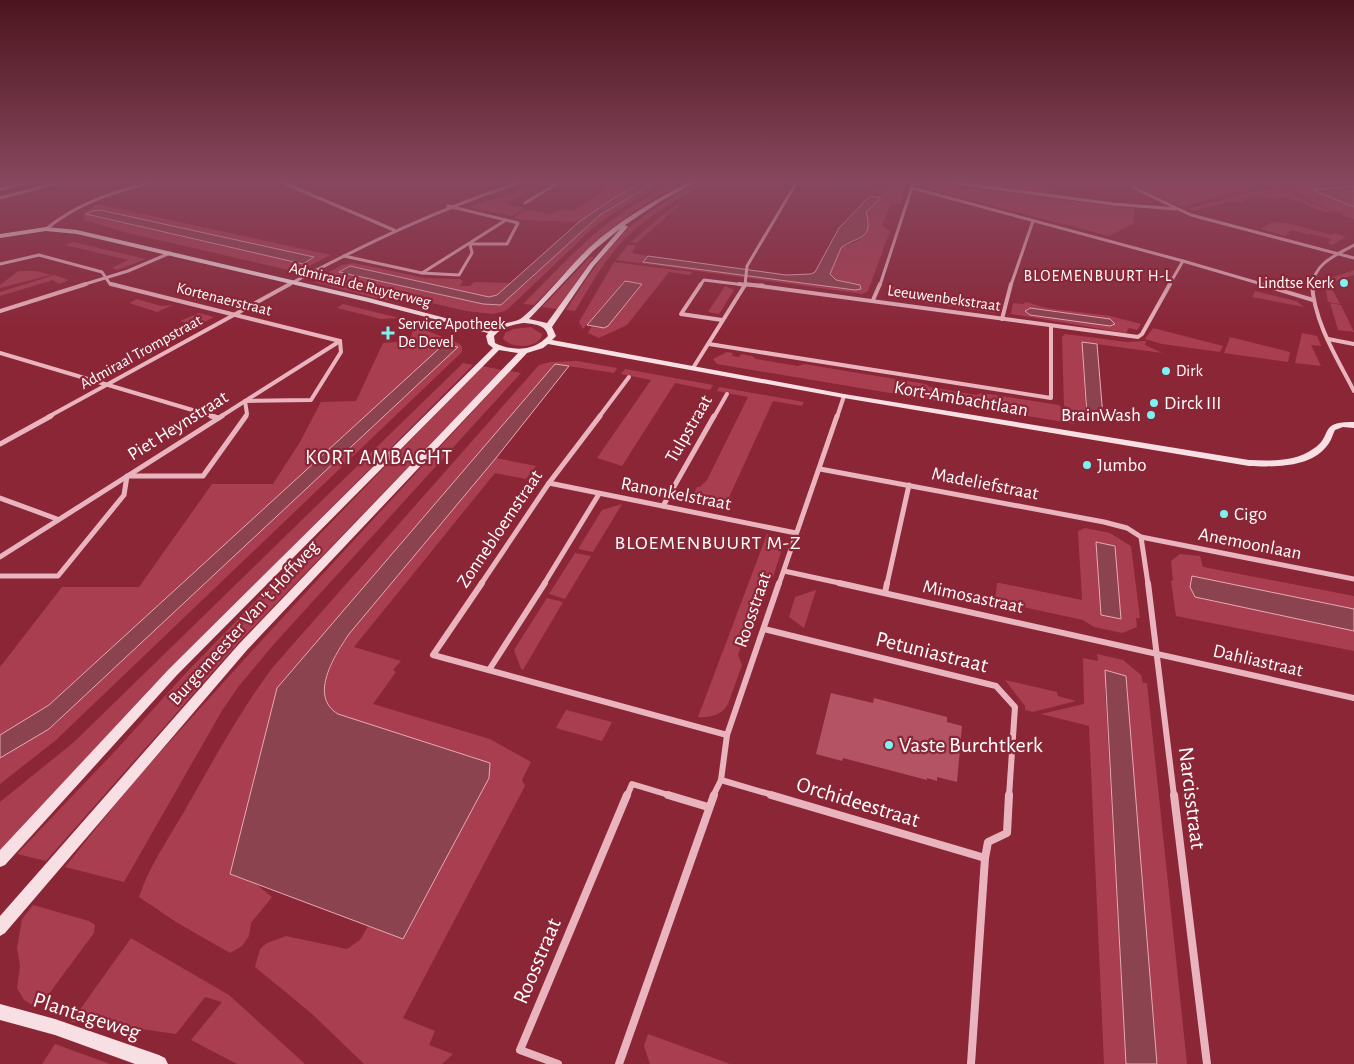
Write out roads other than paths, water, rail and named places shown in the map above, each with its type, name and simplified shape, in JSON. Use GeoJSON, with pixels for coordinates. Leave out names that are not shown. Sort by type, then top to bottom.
{"type":"FeatureCollection","features":[{"type":"Feature","properties":{"kind":"main road","name":"Admiraal de Ruyterweg"},"geometry":{"type":"LineString","coordinates":[[0,236],[35,231]]}},
{"type":"Feature","properties":{"kind":"main road","name":"Admiraal de Ruyterweg"},"geometry":{"type":"LineString","coordinates":[[63,231],[77,232],[293,282],[492,332]]}},
{"type":"Feature","properties":{"kind":"main road"},"geometry":{"type":"LineString","coordinates":[[523,321],[591,250],[613,231]]}},
{"type":"Feature","properties":{"kind":"main road"},"geometry":{"type":"LineString","coordinates":[[548,327],[591,266],[621,231]]}},
{"type":"Feature","properties":{"kind":"main road"},"geometry":{"type":"LineString","coordinates":[[523,321],[542,324],[548,327],[552,331],[549,342],[534,349],[514,351],[497,348],[489,340],[492,332],[505,324],[523,321]]}},
{"type":"Feature","properties":{"kind":"main road","name":"Kort-Ambachtlaan"},"geometry":{"type":"LineString","coordinates":[[549,342],[844,396],[1249,463],[1278,463],[1309,455],[1322,446],[1330,429],[1336,425],[1354,425]]}},
{"type":"Feature","properties":{"kind":"main road","name":"Burgemeester Van 't Hoffweg"},"geometry":{"type":"LineString","coordinates":[[0,860],[173,672],[497,348]]}},
{"type":"Feature","properties":{"kind":"main road","name":"Burgemeester Van 't Hoffweg"},"geometry":{"type":"LineString","coordinates":[[0,928],[243,647],[524,351]]}},
{"type":"Feature","properties":{"kind":"main road","name":"Plantageweg"},"geometry":{"type":"LineString","coordinates":[[0,1012],[55,1028],[159,1064]]}},
{"type":"Feature","properties":{"kind":"street","name":"Admiraal Trompstraat"},"geometry":{"type":"LineString","coordinates":[[0,444],[293,282],[393,231]]}},
{"type":"Feature","properties":{"kind":"street"},"geometry":{"type":"LineString","coordinates":[[422,273],[490,231]]}},
{"type":"Feature","properties":{"kind":"street"},"geometry":{"type":"LineString","coordinates":[[470,244],[507,244],[514,231]]}},
{"type":"Feature","properties":{"kind":"street"},"geometry":{"type":"LineString","coordinates":[[693,368],[745,285],[747,266],[768,231]]}},
{"type":"Feature","properties":{"kind":"street"},"geometry":{"type":"LineString","coordinates":[[873,300],[883,278],[898,231]]}},
{"type":"Feature","properties":{"kind":"street"},"geometry":{"type":"LineString","coordinates":[[1002,319],[1007,296],[1029,231]]}},
{"type":"Feature","properties":{"kind":"street"},"geometry":{"type":"LineString","coordinates":[[1073,231],[1183,260],[1313,300]]}},
{"type":"Feature","properties":{"kind":"street"},"geometry":{"type":"LineString","coordinates":[[1249,231],[1354,258]]}},
{"type":"Feature","properties":{"kind":"street"},"geometry":{"type":"LineString","coordinates":[[344,256],[422,273],[459,275],[472,253],[470,244]]}},
{"type":"Feature","properties":{"kind":"street"},"geometry":{"type":"LineString","coordinates":[[1354,244],[1314,272],[1310,285],[1313,300],[1328,339],[1354,390]]}},
{"type":"Feature","properties":{"kind":"street"},"geometry":{"type":"LineString","coordinates":[[0,311],[128,271],[170,253]]}},
{"type":"Feature","properties":{"kind":"street","name":"Kortenaerstraat"},"geometry":{"type":"LineString","coordinates":[[0,264],[39,255],[102,272],[110,284],[340,341]]}},
{"type":"Feature","properties":{"kind":"street","name":"Leeuwenbekstraat"},"geometry":{"type":"LineString","coordinates":[[722,320],[681,314],[704,280],[760,285],[1138,337],[1142,334],[1183,260]]}},
{"type":"Feature","properties":{"kind":"street","name":"Kort-Ambachtlaan"},"geometry":{"type":"LineString","coordinates":[[709,344],[1051,398],[1052,326]]}},
{"type":"Feature","properties":{"kind":"street"},"geometry":{"type":"LineString","coordinates":[[1328,339],[1354,344]]}},
{"type":"Feature","properties":{"kind":"street","name":"Piet Heynstraat"},"geometry":{"type":"LineString","coordinates":[[0,557],[57,519],[340,341],[341,352],[311,400],[245,401]]}},
{"type":"Feature","properties":{"kind":"street"},"geometry":{"type":"LineString","coordinates":[[0,354],[218,418]]}},
{"type":"Feature","properties":{"kind":"street","name":"Zonnebloemstraat"},"geometry":{"type":"LineString","coordinates":[[629,377],[549,483],[433,655],[727,735]]}},
{"type":"Feature","properties":{"kind":"street","name":"Tulpstraat"},"geometry":{"type":"LineString","coordinates":[[663,506],[727,394]]}},
{"type":"Feature","properties":{"kind":"street","name":"Roosstraat"},"geometry":{"type":"LineString","coordinates":[[620,1064],[708,807],[721,780],[727,735],[844,396]]}},
{"type":"Feature","properties":{"kind":"street","name":"Piet Heynstraat"},"geometry":{"type":"LineString","coordinates":[[127,476],[203,476],[247,414],[245,401]]}},
{"type":"Feature","properties":{"kind":"street","name":"Madeliefstraat"},"geometry":{"type":"LineString","coordinates":[[820,469],[1104,522],[1127,528],[1141,537]]}},
{"type":"Feature","properties":{"kind":"street","name":"Piet Heynstraat"},"geometry":{"type":"LineString","coordinates":[[0,576],[58,576],[124,495],[127,476]]}},
{"type":"Feature","properties":{"kind":"street","name":"Ranonkelstraat"},"geometry":{"type":"LineString","coordinates":[[549,483],[796,533]]}},
{"type":"Feature","properties":{"kind":"street"},"geometry":{"type":"LineString","coordinates":[[884,593],[909,485]]}},
{"type":"Feature","properties":{"kind":"street"},"geometry":{"type":"LineString","coordinates":[[489,670],[567,549],[599,494]]}},
{"type":"Feature","properties":{"kind":"street"},"geometry":{"type":"LineString","coordinates":[[0,498],[57,519]]}},
{"type":"Feature","properties":{"kind":"street","name":"Anemoonlaan"},"geometry":{"type":"LineString","coordinates":[[1141,537],[1354,579]]}},
{"type":"Feature","properties":{"kind":"street","name":"Narcisstraat"},"geometry":{"type":"LineString","coordinates":[[1141,537],[1154,624],[1207,1064]]}},
{"type":"Feature","properties":{"kind":"street","name":"Mimosastraat"},"geometry":{"type":"LineString","coordinates":[[784,571],[1156,652]]}},
{"type":"Feature","properties":{"kind":"street","name":"Petuniastraat"},"geometry":{"type":"LineString","coordinates":[[764,630],[996,686],[1015,708],[1007,833],[988,842],[985,858],[971,1064]]}},
{"type":"Feature","properties":{"kind":"street","name":"Dahliastraat"},"geometry":{"type":"LineString","coordinates":[[1156,652],[1354,698]]}},
{"type":"Feature","properties":{"kind":"street","name":"Orchideestraat"},"geometry":{"type":"LineString","coordinates":[[721,780],[985,858]]}},
{"type":"Feature","properties":{"kind":"street","name":"Roosstraat"},"geometry":{"type":"LineString","coordinates":[[558,1064],[520,1050],[632,784],[708,807]]}},
{"type":"Feature","properties":{"kind":"place","name":"Lindtse Kerk"},"geometry":{"type":"Point","coordinates":[1344,283]}},
{"type":"Feature","properties":{"kind":"place","name":"Service Apotheek De Devel"},"geometry":{"type":"Point","coordinates":[388,333]}},
{"type":"Feature","properties":{"kind":"place","name":"Dirk"},"geometry":{"type":"Point","coordinates":[1166,371]}},
{"type":"Feature","properties":{"kind":"place","name":"Dirck III"},"geometry":{"type":"Point","coordinates":[1154,403]}},
{"type":"Feature","properties":{"kind":"place","name":"BrainWash"},"geometry":{"type":"Point","coordinates":[1151,415]}},
{"type":"Feature","properties":{"kind":"place","name":"Jumbo"},"geometry":{"type":"Point","coordinates":[1087,465]}},
{"type":"Feature","properties":{"kind":"place","name":"Cigo"},"geometry":{"type":"Point","coordinates":[1224,514]}},
{"type":"Feature","properties":{"kind":"place","name":"Vaste Burchtkerk"},"geometry":{"type":"Point","coordinates":[889,745]}},
{"type":"Feature","properties":{"kind":"district","name":"BLOEMENBUURT H-L"},"geometry":{"type":"Point","coordinates":[1098,276]}},
{"type":"Feature","properties":{"kind":"district","name":"KORT AMBACHT"},"geometry":{"type":"Point","coordinates":[379,457]}},
{"type":"Feature","properties":{"kind":"district","name":"BLOEMENBUURT M-Z"},"geometry":{"type":"Point","coordinates":[708,543]}}]}
